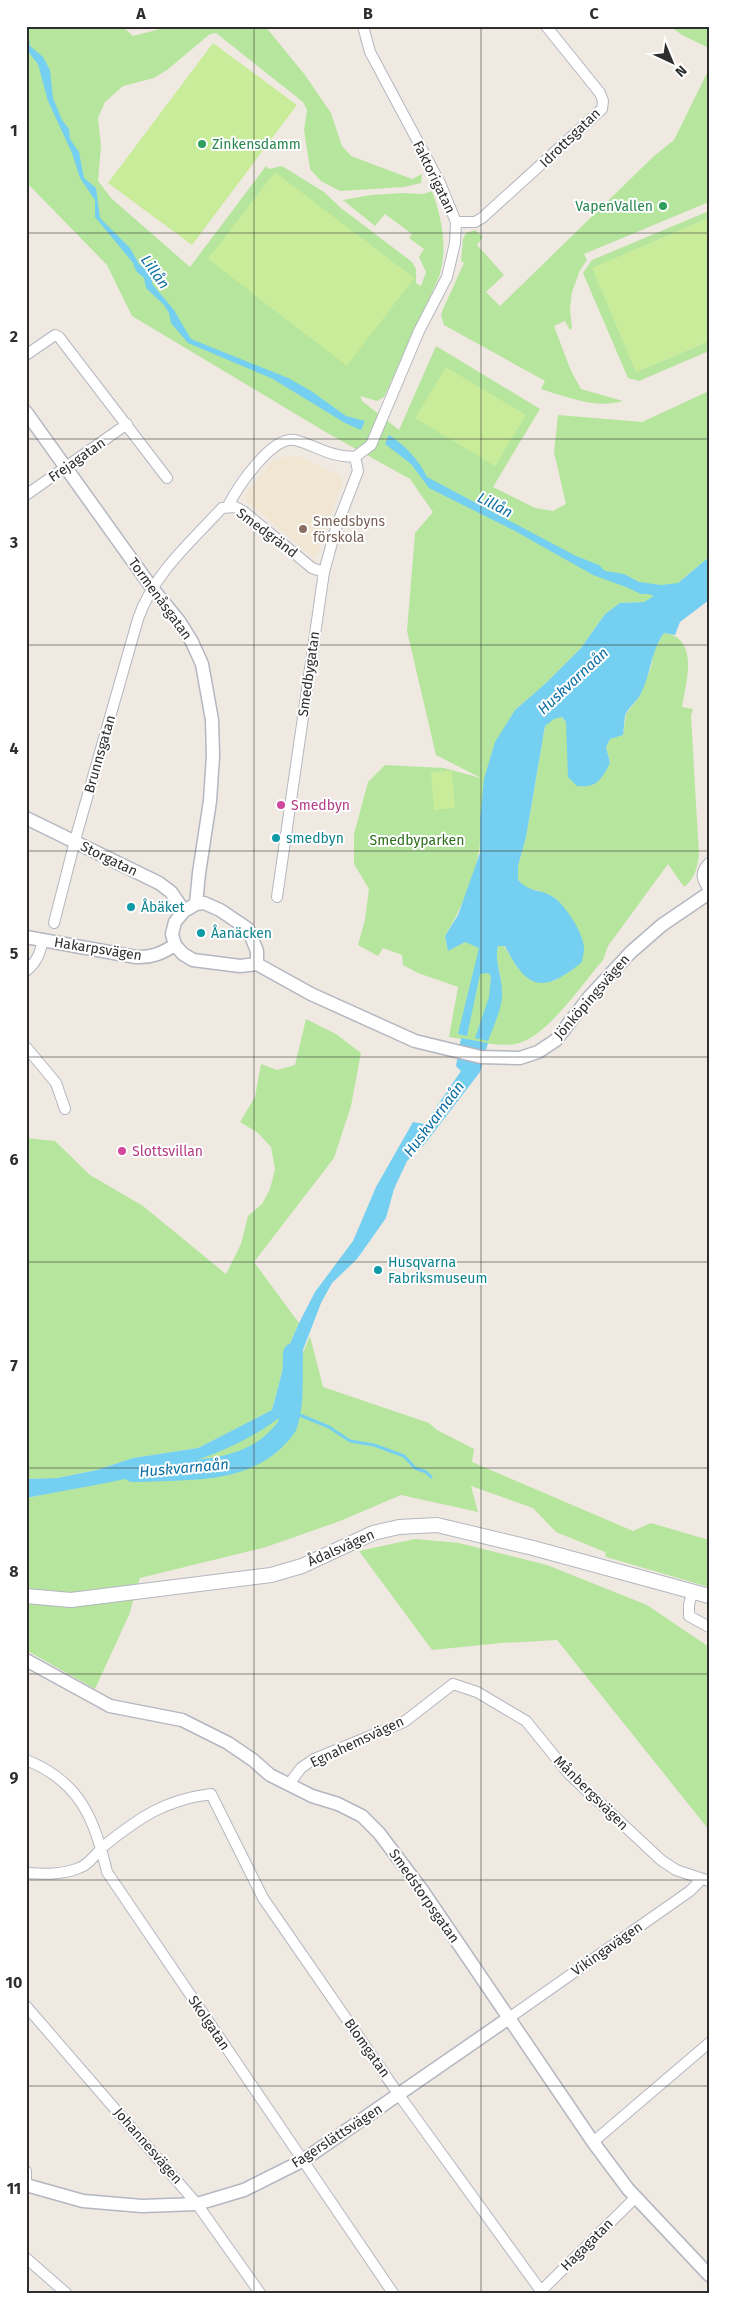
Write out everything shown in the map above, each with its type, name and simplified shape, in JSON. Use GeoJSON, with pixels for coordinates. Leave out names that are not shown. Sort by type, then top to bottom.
{"type":"FeatureCollection","features":[{"type":"Feature","properties":{"kind":"main road","name":"Ådalsvägen"},"geometry":{"type":"LineString","coordinates":[[26,1596],[71,1600],[271,1575],[302,1566],[373,1533],[399,1527],[420,1525],[437,1525],[524,1546],[692,1593],[709,1596]]}},
{"type":"Feature","properties":{"kind":"street","name":"Faktorigatan"},"geometry":{"type":"LineString","coordinates":[[354,457],[371,445],[419,331],[447,277],[455,243],[456,222],[440,183],[370,52],[363,26]]}},
{"type":"Feature","properties":{"kind":"street","name":"Idrottsgatan"},"geometry":{"type":"LineString","coordinates":[[456,222],[475,222],[482,218],[602,109],[603,101],[600,93],[546,26]]}},
{"type":"Feature","properties":{"kind":"street"},"geometry":{"type":"LineString","coordinates":[[26,355],[55,335],[59,337],[167,478]]}},
{"type":"Feature","properties":{"kind":"street","name":"Tormenåsgatan"},"geometry":{"type":"LineString","coordinates":[[26,412],[152,588],[179,621],[192,642],[202,664],[212,720],[213,756],[210,801],[198,873],[196,904]]}},
{"type":"Feature","properties":{"kind":"street","name":"Frejagatan"},"geometry":{"type":"LineString","coordinates":[[26,495],[126,425]]}},
{"type":"Feature","properties":{"kind":"street"},"geometry":{"type":"LineString","coordinates":[[228,506],[236,490],[270,448],[282,441],[292,439],[338,456],[354,457]]}},
{"type":"Feature","properties":{"kind":"street","name":"Smedbygatan"},"geometry":{"type":"LineString","coordinates":[[276,897],[324,572],[336,528],[358,471],[354,457]]}},
{"type":"Feature","properties":{"kind":"street","name":"Smedgränd"},"geometry":{"type":"LineString","coordinates":[[152,588],[161,574],[222,508],[228,506],[243,511],[312,568],[324,572]]}},
{"type":"Feature","properties":{"kind":"street","name":"Brunnsgatan"},"geometry":{"type":"LineString","coordinates":[[54,923],[138,619],[144,601],[152,588]]}},
{"type":"Feature","properties":{"kind":"street","name":"Storgatan"},"geometry":{"type":"LineString","coordinates":[[26,818],[165,886],[184,911]]}},
{"type":"Feature","properties":{"kind":"street"},"geometry":{"type":"LineString","coordinates":[[709,863],[702,872],[702,879],[709,892]]}},
{"type":"Feature","properties":{"kind":"street","name":"Jönköpingsvägen"},"geometry":{"type":"LineString","coordinates":[[258,964],[395,1033],[442,1049],[489,1058],[508,1060],[528,1057],[548,1047],[631,952],[662,925],[709,892]]}},
{"type":"Feature","properties":{"kind":"street"},"geometry":{"type":"LineString","coordinates":[[196,904],[210,905],[242,923],[248,929],[254,942],[258,964],[240,966],[193,960],[183,954],[176,945],[172,929],[184,911],[196,904]]}},
{"type":"Feature","properties":{"kind":"street","name":"Hakarpsvägen"},"geometry":{"type":"LineString","coordinates":[[26,937],[146,958],[176,945]]}},
{"type":"Feature","properties":{"kind":"street"},"geometry":{"type":"LineString","coordinates":[[26,971],[33,965],[39,955],[44,940]]}},
{"type":"Feature","properties":{"kind":"street"},"geometry":{"type":"LineString","coordinates":[[26,1047],[56,1083],[65,1109]]}},
{"type":"Feature","properties":{"kind":"street"},"geometry":{"type":"LineString","coordinates":[[692,1593],[689,1616],[709,1627]]}},
{"type":"Feature","properties":{"kind":"street","name":"Smedstorpsgatan"},"geometry":{"type":"LineString","coordinates":[[26,1660],[110,1706],[182,1720],[228,1743],[270,1775],[312,1796],[338,1804],[362,1816],[379,1833],[422,1890],[593,2142],[635,2198],[709,2275]]}},
{"type":"Feature","properties":{"kind":"street","name":"Egnahemsvägen"},"geometry":{"type":"LineString","coordinates":[[289,1784],[302,1768],[314,1760],[404,1722],[453,1684]]}},
{"type":"Feature","properties":{"kind":"street","name":"Månbergsvägen"},"geometry":{"type":"LineString","coordinates":[[453,1684],[477,1692],[526,1721],[569,1774],[661,1860],[676,1870],[706,1880]]}},
{"type":"Feature","properties":{"kind":"street","name":"Skolgatan"},"geometry":{"type":"LineString","coordinates":[[26,1760],[58,1778],[75,1794],[92,1820],[102,1848],[107,1872],[302,2161],[394,2293]]}},
{"type":"Feature","properties":{"kind":"street","name":"Blomgatan"},"geometry":{"type":"LineString","coordinates":[[102,1848],[137,1819],[186,1798],[211,1794],[263,1898],[399,2095],[540,2292]]}},
{"type":"Feature","properties":{"kind":"street"},"geometry":{"type":"LineString","coordinates":[[26,1873],[55,1875],[82,1868],[102,1848]]}},
{"type":"Feature","properties":{"kind":"street","name":"Vikingavägen"},"geometry":{"type":"LineString","coordinates":[[509,2018],[706,1880]]}},
{"type":"Feature","properties":{"kind":"street","name":"Johannesvägen"},"geometry":{"type":"LineString","coordinates":[[26,2006],[197,2204],[260,2293]]}},
{"type":"Feature","properties":{"kind":"street","name":"Fagerslättsvägen"},"geometry":{"type":"LineString","coordinates":[[26,2184],[83,2201],[142,2206],[197,2204],[244,2190],[302,2161],[509,2018]]}},
{"type":"Feature","properties":{"kind":"street"},"geometry":{"type":"LineString","coordinates":[[593,2142],[709,2043]]}},
{"type":"Feature","properties":{"kind":"street"},"geometry":{"type":"LineString","coordinates":[[26,2171],[26,2184]]}},
{"type":"Feature","properties":{"kind":"street","name":"Hagagatan"},"geometry":{"type":"LineString","coordinates":[[540,2292],[635,2198]]}},
{"type":"Feature","properties":{"kind":"street"},"geometry":{"type":"LineString","coordinates":[[26,2258],[66,2293]]}},
{"type":"Feature","properties":{"kind":"shaded area","name":"Smedsbyns förskola"},"geometry":{"type":"Polygon","coordinates":[[[298,456],[341,476],[342,484],[315,559],[246,500],[246,493],[274,460],[298,456]]]}},
{"type":"Feature","properties":{"kind":"green space","name":"Smedbyparken"},"geometry":{"type":"Polygon","coordinates":[[[26,26],[122,26],[133,36],[172,26],[265,26],[305,75],[331,113],[342,146],[351,156],[412,179],[422,174],[421,183],[404,187],[340,191],[321,181],[310,169],[304,130],[307,110],[303,102],[216,33],[210,34],[167,70],[154,78],[123,86],[105,102],[98,118],[101,146],[98,181],[111,198],[190,267],[266,166],[269,169],[282,166],[324,192],[341,208],[412,262],[416,269],[416,283],[421,286],[426,272],[419,257],[424,249],[409,238],[412,234],[385,214],[375,226],[343,200],[371,195],[423,194],[432,191],[439,212],[443,234],[442,266],[439,277],[384,397],[377,401],[360,396],[362,401],[399,430],[436,346],[540,409],[493,487],[535,508],[553,511],[566,504],[554,452],[558,415],[642,422],[709,391],[709,557],[678,583],[644,602],[620,603],[605,614],[581,648],[546,683],[515,710],[480,840],[473,876],[457,915],[445,936],[448,951],[465,941],[479,948],[490,968],[501,982],[497,955],[498,946],[503,944],[519,970],[554,981],[573,969],[541,891],[529,890],[518,880],[518,866],[526,837],[545,726],[554,718],[562,717],[566,722],[568,735],[610,763],[606,747],[610,739],[623,735],[626,714],[639,697],[651,667],[654,650],[664,633],[675,637],[683,643],[687,652],[688,674],[682,707],[693,709],[691,716],[699,855],[696,869],[691,880],[684,887],[668,864],[608,946],[603,960],[551,1022],[527,1040],[515,1044],[498,1045],[449,1037],[458,987],[418,973],[403,965],[402,955],[383,948],[378,956],[358,945],[365,920],[369,889],[354,864],[354,834],[368,782],[385,765],[444,768],[481,778],[436,755],[407,631],[415,533],[433,512],[410,479],[329,434],[132,316],[107,265],[26,182],[26,26]]]}},
{"type":"Feature","properties":{"kind":"green space"},"geometry":{"type":"Polygon","coordinates":[[[670,26],[709,26],[709,48],[682,35],[670,26]]]}},
{"type":"Feature","properties":{"kind":"green space","name":"Zinkensdamm"},"geometry":{"type":"Polygon","coordinates":[[[213,43],[297,105],[192,245],[108,183],[213,43]]]}},
{"type":"Feature","properties":{"kind":"green space"},"geometry":{"type":"Polygon","coordinates":[[[709,69],[709,202],[584,254],[587,260],[580,270],[572,292],[570,309],[572,328],[570,330],[565,321],[554,326],[571,371],[581,389],[623,401],[602,404],[591,403],[541,389],[545,381],[444,325],[441,315],[464,263],[461,261],[463,239],[466,233],[475,230],[483,237],[477,245],[504,275],[486,292],[500,306],[654,156],[674,140],[709,69]]]}},
{"type":"Feature","properties":{"kind":"green space"},"geometry":{"type":"Polygon","coordinates":[[[275,172],[414,278],[347,366],[208,259],[275,172]]]}},
{"type":"Feature","properties":{"kind":"green space"},"geometry":{"type":"Polygon","coordinates":[[[709,211],[709,218],[593,268],[636,372],[709,341],[709,351],[639,381],[628,378],[583,273],[592,260],[709,211]]]}},
{"type":"Feature","properties":{"kind":"green space"},"geometry":{"type":"Polygon","coordinates":[[[709,218],[709,341],[636,372],[592,268],[709,218]]]}},
{"type":"Feature","properties":{"kind":"green space"},"geometry":{"type":"Polygon","coordinates":[[[446,367],[526,415],[495,466],[415,418],[446,367]]]}},
{"type":"Feature","properties":{"kind":"green space"},"geometry":{"type":"Polygon","coordinates":[[[452,771],[455,808],[434,810],[431,772],[452,771]]]}},
{"type":"Feature","properties":{"kind":"green space"},"geometry":{"type":"Polygon","coordinates":[[[306,1019],[336,1034],[361,1053],[351,1106],[334,1158],[254,1262],[299,1323],[289,1346],[272,1410],[198,1448],[133,1458],[97,1470],[57,1478],[26,1479],[26,1138],[55,1141],[90,1175],[143,1206],[226,1274],[241,1244],[248,1216],[262,1204],[270,1189],[275,1169],[271,1147],[258,1133],[240,1122],[255,1097],[261,1064],[277,1070],[295,1065],[306,1019]]]}},
{"type":"Feature","properties":{"kind":"green space"},"geometry":{"type":"Polygon","coordinates":[[[310,1336],[323,1387],[429,1423],[437,1430],[474,1449],[472,1462],[633,1531],[651,1523],[709,1540],[709,1587],[606,1557],[605,1552],[556,1532],[533,1508],[471,1486],[478,1512],[401,1495],[340,1521],[266,1547],[140,1578],[129,1615],[95,1689],[26,1650],[26,1498],[127,1478],[288,1411],[291,1381],[310,1336]]]}},
{"type":"Feature","properties":{"kind":"green space"},"geometry":{"type":"Polygon","coordinates":[[[415,1539],[459,1543],[547,1565],[647,1605],[709,1647],[709,1830],[557,1640],[432,1650],[359,1551],[415,1539]]]}},
{"type":"Feature","properties":{"kind":"water"},"geometry":{"type":"Polygon","coordinates":[[[27,26],[30,46],[43,57],[50,70],[53,98],[62,120],[69,129],[70,139],[79,152],[84,178],[96,188],[100,218],[130,248],[139,264],[149,272],[153,285],[174,310],[191,339],[288,378],[311,391],[346,416],[365,421],[361,430],[345,423],[273,379],[188,343],[171,323],[169,313],[164,305],[146,288],[144,278],[136,271],[133,263],[95,217],[95,200],[80,178],[72,153],[48,101],[38,64],[26,49],[27,26]]]}},
{"type":"Feature","properties":{"kind":"water"},"geometry":{"type":"Polygon","coordinates":[[[389,435],[411,453],[427,477],[576,556],[599,565],[605,571],[624,574],[639,582],[661,585],[678,583],[709,557],[709,600],[680,622],[675,635],[664,633],[659,640],[643,689],[626,713],[623,735],[610,739],[606,747],[610,763],[598,782],[589,786],[577,786],[568,777],[566,722],[562,717],[554,719],[545,726],[526,837],[518,866],[518,880],[528,888],[548,894],[563,906],[573,919],[580,934],[584,952],[582,962],[568,972],[546,983],[537,983],[521,972],[505,946],[498,946],[497,957],[502,998],[488,1041],[475,1038],[489,997],[491,976],[488,973],[480,974],[467,1036],[458,1034],[479,948],[465,942],[448,951],[445,936],[458,915],[480,853],[480,820],[484,779],[495,742],[515,710],[546,683],[581,648],[605,614],[620,603],[644,602],[654,596],[641,594],[593,575],[515,531],[429,488],[411,464],[385,444],[389,435]]]}},
{"type":"Feature","properties":{"kind":"water","name":"Huskvarnaån"},"geometry":{"type":"Polygon","coordinates":[[[461,1038],[488,1043],[480,1072],[424,1145],[407,1161],[394,1189],[386,1218],[357,1259],[332,1283],[321,1303],[291,1381],[288,1411],[259,1431],[229,1447],[196,1460],[129,1478],[26,1498],[26,1479],[57,1478],[97,1470],[133,1458],[198,1448],[272,1410],[289,1346],[299,1323],[315,1292],[353,1241],[376,1187],[413,1122],[425,1124],[461,1071],[456,1066],[461,1038]]]}},
{"type":"Feature","properties":{"kind":"waterway","name":"Huskvarnaån"},"geometry":{"type":"LineString","coordinates":[[133,1472],[206,1469],[224,1466],[258,1453],[272,1443],[286,1428],[290,1417],[293,1353]]}},
{"type":"Feature","properties":{"kind":"waterway"},"geometry":{"type":"LineString","coordinates":[[290,1411],[329,1427],[350,1441],[374,1445],[404,1456],[415,1468],[426,1472],[431,1477]]}},
{"type":"Feature","properties":{"kind":"place","name":"Zinkensdamm"},"geometry":{"type":"Point","coordinates":[202,144]}},
{"type":"Feature","properties":{"kind":"place","name":"VapenVallen"},"geometry":{"type":"Point","coordinates":[663,206]}},
{"type":"Feature","properties":{"kind":"place","name":"Smedsbyns förskola"},"geometry":{"type":"Point","coordinates":[303,529]}},
{"type":"Feature","properties":{"kind":"place","name":"Smedbyn"},"geometry":{"type":"Point","coordinates":[281,805]}},
{"type":"Feature","properties":{"kind":"place","name":"smedbyn"},"geometry":{"type":"Point","coordinates":[276,838]}},
{"type":"Feature","properties":{"kind":"place","name":"Åbäket"},"geometry":{"type":"Point","coordinates":[131,907]}},
{"type":"Feature","properties":{"kind":"place","name":"Åanäcken"},"geometry":{"type":"Point","coordinates":[201,933]}},
{"type":"Feature","properties":{"kind":"place","name":"Slottsvillan"},"geometry":{"type":"Point","coordinates":[122,1151]}},
{"type":"Feature","properties":{"kind":"place","name":"Husqvarna Fabriksmuseum"},"geometry":{"type":"Point","coordinates":[378,1270]}},
{"type":"Feature","properties":{"kind":"water label","name":"Lillån"},"geometry":{"type":"Point","coordinates":[155,272]}},
{"type":"Feature","properties":{"kind":"water label","name":"Lillån"},"geometry":{"type":"Point","coordinates":[495,505]}}]}
